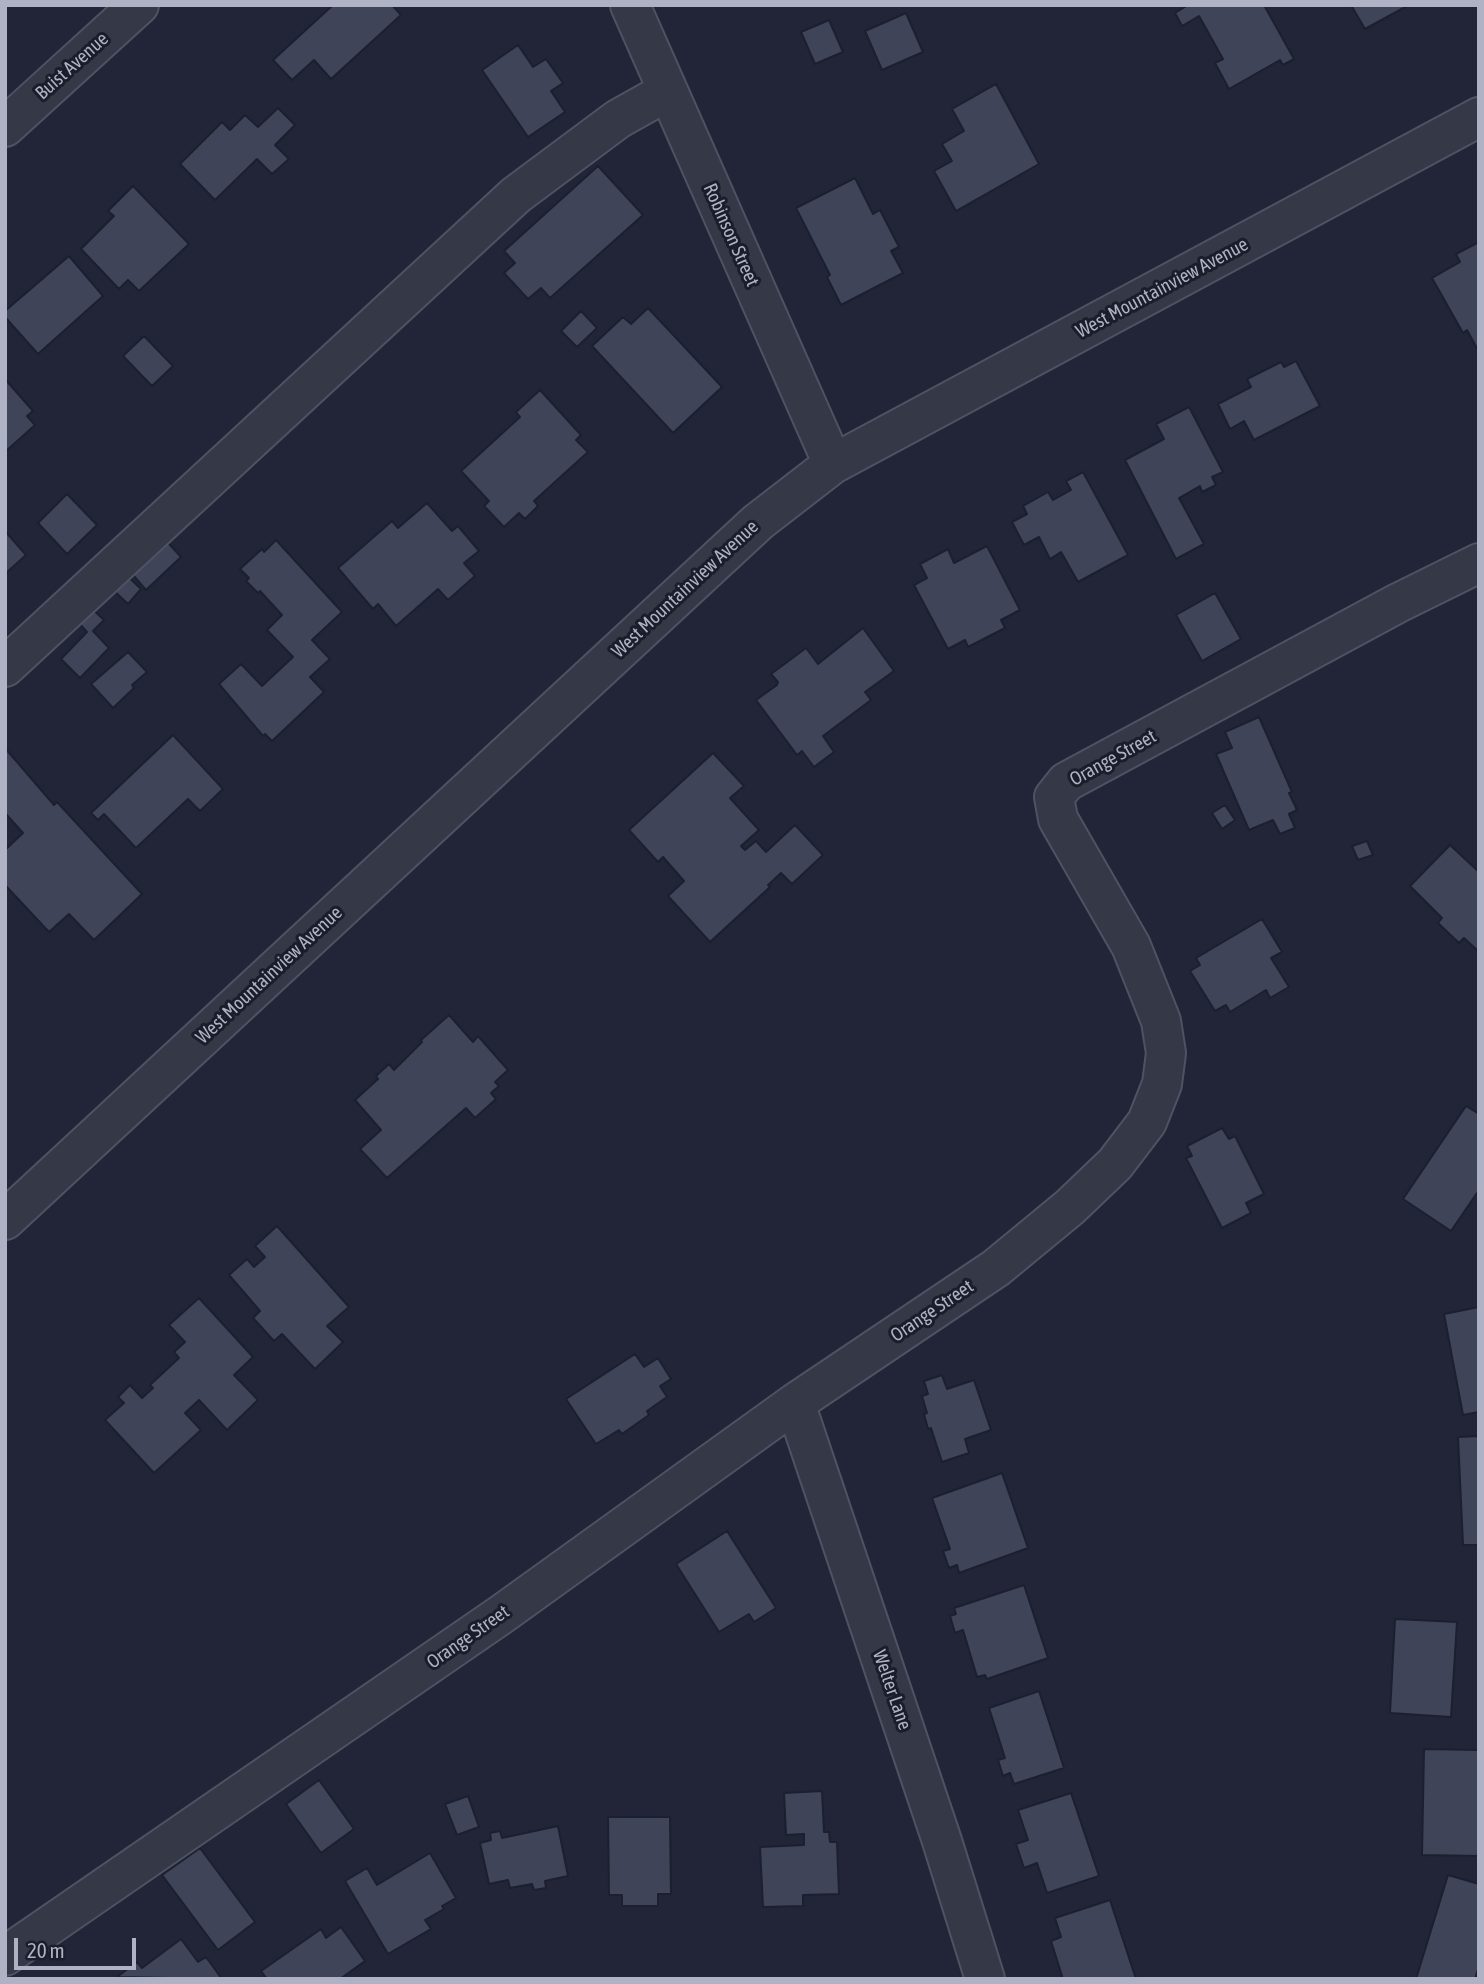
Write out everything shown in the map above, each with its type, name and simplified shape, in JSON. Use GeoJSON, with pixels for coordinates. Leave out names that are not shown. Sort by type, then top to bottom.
{"type":"FeatureCollection","features":[{"type":"Feature","properties":{"kind":"street","name":"Buist Avenue"},"geometry":{"type":"LineString","coordinates":[[5,127],[139,5]]}},
{"type":"Feature","properties":{"kind":"street","name":"Robinson Street"},"geometry":{"type":"LineString","coordinates":[[630,5],[833,464]]}},
{"type":"Feature","properties":{"kind":"street"},"geometry":{"type":"LineString","coordinates":[[5,667],[516,195],[618,119],[668,91]]}},
{"type":"Feature","properties":{"kind":"street","name":"West Mountainview Avenue"},"geometry":{"type":"LineString","coordinates":[[5,1220],[748,531],[833,464],[1479,117]]}},
{"type":"Feature","properties":{"kind":"street","name":"Orange Street"},"geometry":{"type":"LineString","coordinates":[[5,1956],[502,1614],[795,1403],[996,1268],[1070,1207],[1115,1164],[1147,1122],[1162,1084],[1166,1053],[1161,1021],[1131,946],[1058,819],[1054,797],[1066,782],[1398,603],[1479,563]]}},
{"type":"Feature","properties":{"kind":"street","name":"Welter Lane"},"geometry":{"type":"LineString","coordinates":[[795,1403],[943,1842],[985,1979]]}},
{"type":"Feature","properties":{"kind":"building"},"geometry":{"type":"Polygon","coordinates":[[[333,5],[392,5],[401,15],[331,79],[314,60],[292,80],[273,60],[333,5]]]}},
{"type":"Feature","properties":{"kind":"building"},"geometry":{"type":"Polygon","coordinates":[[[1188,5],[1264,5],[1294,59],[1283,65],[1280,60],[1229,89],[1215,63],[1223,59],[1199,16],[1182,26],[1175,13],[1188,5]]]}},
{"type":"Feature","properties":{"kind":"building"},"geometry":{"type":"Polygon","coordinates":[[[1351,5],[1409,5],[1365,29],[1351,5]]]}},
{"type":"Feature","properties":{"kind":"building"},"geometry":{"type":"Polygon","coordinates":[[[906,13],[923,52],[882,70],[865,31],[906,13]]]}},
{"type":"Feature","properties":{"kind":"building"},"geometry":{"type":"Polygon","coordinates":[[[829,20],[843,52],[815,64],[801,32],[829,20]]]}},
{"type":"Feature","properties":{"kind":"building"},"geometry":{"type":"Polygon","coordinates":[[[518,45],[533,67],[546,59],[563,83],[551,91],[565,112],[528,137],[482,70],[518,45]]]}},
{"type":"Feature","properties":{"kind":"building"},"geometry":{"type":"Polygon","coordinates":[[[996,84],[1039,164],[956,211],[934,171],[952,161],[942,144],[964,131],[952,109],[996,84]]]}},
{"type":"Feature","properties":{"kind":"building"},"geometry":{"type":"Polygon","coordinates":[[[278,108],[295,125],[275,145],[289,159],[272,174],[257,159],[215,200],[180,164],[222,122],[230,130],[245,115],[258,127],[278,108]]]}},
{"type":"Feature","properties":{"kind":"building"},"geometry":{"type":"Polygon","coordinates":[[[598,166],[643,215],[550,298],[541,288],[528,299],[504,273],[515,263],[504,251],[598,166]]]}},
{"type":"Feature","properties":{"kind":"building"},"geometry":{"type":"Polygon","coordinates":[[[855,178],[873,214],[880,210],[899,247],[891,251],[903,273],[841,305],[827,277],[830,275],[796,208],[855,178]]]}},
{"type":"Feature","properties":{"kind":"building"},"geometry":{"type":"Polygon","coordinates":[[[133,186],[189,244],[139,291],[128,280],[119,289],[81,249],[114,216],[108,211],[133,186]]]}},
{"type":"Feature","properties":{"kind":"building"},"geometry":{"type":"Polygon","coordinates":[[[1479,242],[1479,352],[1467,330],[1463,333],[1432,278],[1460,262],[1456,254],[1479,242]]]}},
{"type":"Feature","properties":{"kind":"building"},"geometry":{"type":"Polygon","coordinates":[[[69,256],[103,296],[38,354],[5,317],[5,311],[69,256]]]}},
{"type":"Feature","properties":{"kind":"building"},"geometry":{"type":"Polygon","coordinates":[[[648,308],[722,387],[673,433],[592,346],[623,317],[631,324],[648,308]]]}},
{"type":"Feature","properties":{"kind":"building"},"geometry":{"type":"Polygon","coordinates":[[[581,311],[597,328],[577,347],[561,331],[581,311]]]}},
{"type":"Feature","properties":{"kind":"building"},"geometry":{"type":"Polygon","coordinates":[[[144,336],[173,366],[152,386],[123,356],[144,336]]]}},
{"type":"Feature","properties":{"kind":"building"},"geometry":{"type":"Polygon","coordinates":[[[1296,361],[1320,406],[1254,440],[1244,421],[1230,429],[1218,404],[1251,387],[1247,379],[1281,362],[1284,367],[1296,361]]]}},
{"type":"Feature","properties":{"kind":"building"},"geometry":{"type":"Polygon","coordinates":[[[5,379],[33,411],[27,416],[35,425],[5,452],[5,379]]]}},
{"type":"Feature","properties":{"kind":"building"},"geometry":{"type":"Polygon","coordinates":[[[540,390],[581,435],[576,440],[588,452],[534,501],[538,506],[525,519],[519,513],[504,527],[484,506],[489,501],[461,471],[520,417],[516,412],[540,390]]]}},
{"type":"Feature","properties":{"kind":"building"},"geometry":{"type":"Polygon","coordinates":[[[1189,407],[1223,472],[1212,477],[1216,485],[1202,492],[1200,486],[1179,498],[1204,544],[1176,559],[1125,460],[1164,439],[1156,424],[1189,407]]]}},
{"type":"Feature","properties":{"kind":"building"},"geometry":{"type":"Polygon","coordinates":[[[1083,472],[1128,555],[1078,582],[1061,552],[1050,559],[1039,537],[1024,545],[1012,522],[1027,514],[1023,506],[1048,492],[1053,500],[1071,490],[1066,481],[1083,472]]]}},
{"type":"Feature","properties":{"kind":"building"},"geometry":{"type":"Polygon","coordinates":[[[67,494],[97,525],[67,554],[38,523],[67,494]]]}},
{"type":"Feature","properties":{"kind":"building"},"geometry":{"type":"Polygon","coordinates":[[[427,503],[452,531],[458,526],[479,551],[464,563],[475,576],[448,600],[438,589],[396,626],[378,604],[373,609],[338,568],[392,521],[398,528],[427,503]]]}},
{"type":"Feature","properties":{"kind":"building"},"geometry":{"type":"Polygon","coordinates":[[[5,531],[26,555],[5,574],[5,531]]]}},
{"type":"Feature","properties":{"kind":"building"},"geometry":{"type":"Polygon","coordinates":[[[162,536],[181,557],[146,590],[127,568],[162,536]]]}},
{"type":"Feature","properties":{"kind":"building"},"geometry":{"type":"Polygon","coordinates":[[[276,540],[342,612],[312,640],[330,659],[310,677],[324,692],[272,741],[265,734],[263,736],[219,684],[241,664],[262,686],[293,657],[267,630],[282,615],[260,591],[258,593],[246,581],[249,578],[240,569],[276,540]]]}},
{"type":"Feature","properties":{"kind":"building"},"geometry":{"type":"Polygon","coordinates":[[[987,546],[1020,610],[1001,620],[1005,628],[968,647],[965,640],[948,649],[914,585],[927,578],[920,564],[948,549],[954,563],[987,546]]]}},
{"type":"Feature","properties":{"kind":"building"},"geometry":{"type":"Polygon","coordinates":[[[124,573],[141,589],[128,604],[110,587],[124,573]]]}},
{"type":"Feature","properties":{"kind":"building"},"geometry":{"type":"Polygon","coordinates":[[[1215,593],[1241,639],[1202,661],[1176,615],[1215,593]]]}},
{"type":"Feature","properties":{"kind":"building"},"geometry":{"type":"Polygon","coordinates":[[[89,606],[104,620],[93,631],[109,648],[80,678],[61,659],[87,632],[76,620],[89,606]]]}},
{"type":"Feature","properties":{"kind":"building"},"geometry":{"type":"Polygon","coordinates":[[[863,628],[894,671],[865,692],[871,700],[823,736],[834,752],[814,767],[802,751],[797,755],[756,700],[777,685],[778,682],[771,674],[806,648],[818,664],[863,628]]]}},
{"type":"Feature","properties":{"kind":"building"},"geometry":{"type":"Polygon","coordinates":[[[128,652],[147,672],[113,708],[91,684],[128,652]]]}},
{"type":"Feature","properties":{"kind":"building"},"geometry":{"type":"Polygon","coordinates":[[[1259,717],[1292,792],[1289,793],[1297,810],[1289,814],[1295,828],[1280,834],[1273,820],[1249,830],[1216,754],[1232,748],[1225,732],[1259,717]]]}},
{"type":"Feature","properties":{"kind":"building"},"geometry":{"type":"Polygon","coordinates":[[[173,735],[223,789],[200,811],[188,799],[136,848],[104,814],[98,820],[91,813],[173,735]]]}},
{"type":"Feature","properties":{"kind":"building"},"geometry":{"type":"Polygon","coordinates":[[[5,748],[54,805],[57,802],[142,894],[94,940],[69,914],[49,932],[5,885],[5,850],[23,833],[5,813],[5,748]]]}},
{"type":"Feature","properties":{"kind":"building"},"geometry":{"type":"Polygon","coordinates":[[[713,753],[744,786],[730,798],[759,830],[741,846],[745,850],[756,841],[766,852],[795,825],[823,855],[792,884],[781,873],[768,885],[770,887],[710,942],[668,896],[684,881],[663,857],[658,862],[629,830],[713,753]]]}},
{"type":"Feature","properties":{"kind":"building"},"geometry":{"type":"Polygon","coordinates":[[[1225,805],[1235,820],[1222,829],[1212,813],[1225,805]]]}},
{"type":"Feature","properties":{"kind":"building"},"geometry":{"type":"Polygon","coordinates":[[[1367,841],[1373,855],[1358,860],[1352,846],[1367,841]]]}},
{"type":"Feature","properties":{"kind":"building"},"geometry":{"type":"Polygon","coordinates":[[[1450,845],[1479,872],[1479,952],[1464,938],[1459,943],[1438,923],[1442,918],[1410,886],[1450,845]]]}},
{"type":"Feature","properties":{"kind":"building"},"geometry":{"type":"Polygon","coordinates":[[[1262,919],[1282,952],[1271,958],[1289,987],[1270,998],[1266,990],[1230,1012],[1226,1005],[1215,1011],[1190,971],[1200,965],[1196,958],[1262,919]]]}},
{"type":"Feature","properties":{"kind":"building"},"geometry":{"type":"Polygon","coordinates":[[[449,1015],[473,1042],[478,1036],[508,1070],[495,1082],[499,1086],[491,1093],[496,1099],[475,1118],[466,1108],[387,1178],[360,1149],[381,1130],[355,1100],[378,1079],[376,1076],[389,1064],[394,1070],[421,1040],[449,1015]]]}},
{"type":"Feature","properties":{"kind":"building"},"geometry":{"type":"Polygon","coordinates":[[[1466,1106],[1479,1114],[1479,1190],[1451,1231],[1403,1199],[1466,1106]]]}},
{"type":"Feature","properties":{"kind":"building"},"geometry":{"type":"Polygon","coordinates":[[[1222,1128],[1229,1139],[1235,1136],[1264,1194],[1246,1203],[1251,1213],[1222,1228],[1186,1158],[1192,1156],[1187,1146],[1222,1128]]]}},
{"type":"Feature","properties":{"kind":"building"},"geometry":{"type":"Polygon","coordinates":[[[277,1226],[349,1307],[327,1326],[343,1342],[315,1369],[282,1334],[274,1341],[253,1318],[260,1311],[229,1275],[247,1259],[254,1267],[265,1257],[255,1246],[277,1226]]]}},
{"type":"Feature","properties":{"kind":"building"},"geometry":{"type":"Polygon","coordinates":[[[199,1298],[253,1357],[234,1375],[258,1400],[227,1430],[199,1400],[185,1413],[201,1430],[154,1473],[105,1420],[124,1403],[118,1397],[130,1385],[142,1398],[153,1388],[150,1385],[179,1358],[174,1352],[185,1342],[169,1325],[199,1298]]]}},
{"type":"Feature","properties":{"kind":"building"},"geometry":{"type":"Polygon","coordinates":[[[1479,1307],[1479,1412],[1463,1415],[1444,1314],[1479,1307]]]}},
{"type":"Feature","properties":{"kind":"building"},"geometry":{"type":"Polygon","coordinates":[[[635,1354],[644,1367],[658,1358],[671,1379],[660,1386],[667,1397],[647,1411],[649,1415],[622,1434],[619,1430],[596,1444],[566,1399],[635,1354]]]}},
{"type":"Feature","properties":{"kind":"building"},"geometry":{"type":"Polygon","coordinates":[[[942,1375],[947,1389],[974,1380],[991,1430],[965,1439],[969,1453],[942,1462],[931,1428],[928,1429],[922,1396],[928,1394],[924,1381],[942,1375]]]}},
{"type":"Feature","properties":{"kind":"building"},"geometry":{"type":"Polygon","coordinates":[[[1479,1436],[1479,1545],[1463,1545],[1458,1437],[1479,1436]]]}},
{"type":"Feature","properties":{"kind":"building"},"geometry":{"type":"Polygon","coordinates":[[[1002,1473],[1028,1548],[959,1573],[957,1565],[949,1568],[943,1551],[950,1549],[932,1498],[1002,1473]]]}},
{"type":"Feature","properties":{"kind":"building"},"geometry":{"type":"Polygon","coordinates":[[[727,1531],[776,1608],[754,1622],[749,1614],[719,1632],[676,1564],[727,1531]]]}},
{"type":"Feature","properties":{"kind":"building"},"geometry":{"type":"Polygon","coordinates":[[[1024,1585],[1048,1658],[987,1679],[985,1675],[977,1677],[963,1630],[955,1633],[950,1616],[956,1614],[954,1608],[1024,1585]]]}},
{"type":"Feature","properties":{"kind":"building"},"geometry":{"type":"Polygon","coordinates":[[[1395,1619],[1457,1622],[1451,1717],[1390,1713],[1395,1619]]]}},
{"type":"Feature","properties":{"kind":"building"},"geometry":{"type":"Polygon","coordinates":[[[1039,1691],[1064,1768],[1014,1784],[1010,1773],[1003,1776],[998,1760],[1005,1758],[989,1708],[1039,1691]]]}},
{"type":"Feature","properties":{"kind":"building"},"geometry":{"type":"Polygon","coordinates":[[[1424,1749],[1479,1750],[1479,1856],[1422,1855],[1424,1749]]]}},
{"type":"Feature","properties":{"kind":"building"},"geometry":{"type":"Polygon","coordinates":[[[319,1780],[354,1829],[321,1853],[286,1804],[319,1780]]]}},
{"type":"Feature","properties":{"kind":"building"},"geometry":{"type":"Polygon","coordinates":[[[822,1791],[824,1832],[829,1832],[830,1842],[837,1842],[839,1894],[803,1895],[803,1906],[763,1907],[760,1847],[804,1845],[804,1834],[786,1835],[784,1793],[822,1791]]]}},
{"type":"Feature","properties":{"kind":"building"},"geometry":{"type":"Polygon","coordinates":[[[1071,1793],[1099,1876],[1047,1893],[1037,1863],[1024,1868],[1016,1844],[1028,1840],[1018,1810],[1071,1793]]]}},
{"type":"Feature","properties":{"kind":"building"},"geometry":{"type":"Polygon","coordinates":[[[468,1796],[479,1827],[457,1835],[445,1804],[468,1796]]]}},
{"type":"Feature","properties":{"kind":"building"},"geometry":{"type":"Polygon","coordinates":[[[608,1817],[670,1817],[671,1894],[658,1894],[658,1906],[622,1906],[622,1895],[609,1895],[608,1817]]]}},
{"type":"Feature","properties":{"kind":"building"},"geometry":{"type":"Polygon","coordinates":[[[558,1826],[568,1876],[545,1881],[546,1888],[534,1890],[532,1884],[510,1888],[508,1880],[489,1884],[480,1843],[491,1840],[490,1833],[500,1831],[502,1838],[558,1826]]]}},
{"type":"Feature","properties":{"kind":"building"},"geometry":{"type":"Polygon","coordinates":[[[200,1848],[255,1922],[218,1950],[162,1875],[200,1848]]]}},
{"type":"Feature","properties":{"kind":"building"},"geometry":{"type":"Polygon","coordinates":[[[430,1853],[456,1898],[425,1920],[431,1929],[388,1954],[345,1881],[367,1868],[377,1885],[430,1853]]]}},
{"type":"Feature","properties":{"kind":"building"},"geometry":{"type":"Polygon","coordinates":[[[1448,1875],[1479,1884],[1479,1966],[1475,1979],[1416,1979],[1448,1875]]]}},
{"type":"Feature","properties":{"kind":"building"},"geometry":{"type":"Polygon","coordinates":[[[1110,1900],[1136,1979],[1063,1979],[1051,1941],[1061,1937],[1055,1918],[1110,1900]]]}},
{"type":"Feature","properties":{"kind":"building"},"geometry":{"type":"Polygon","coordinates":[[[341,1927],[365,1961],[340,1979],[267,1979],[261,1971],[321,1929],[326,1938],[341,1927]]]}},
{"type":"Feature","properties":{"kind":"building"},"geometry":{"type":"Polygon","coordinates":[[[181,1939],[198,1962],[206,1957],[222,1979],[117,1977],[137,1962],[142,1968],[181,1939]]]}}]}
